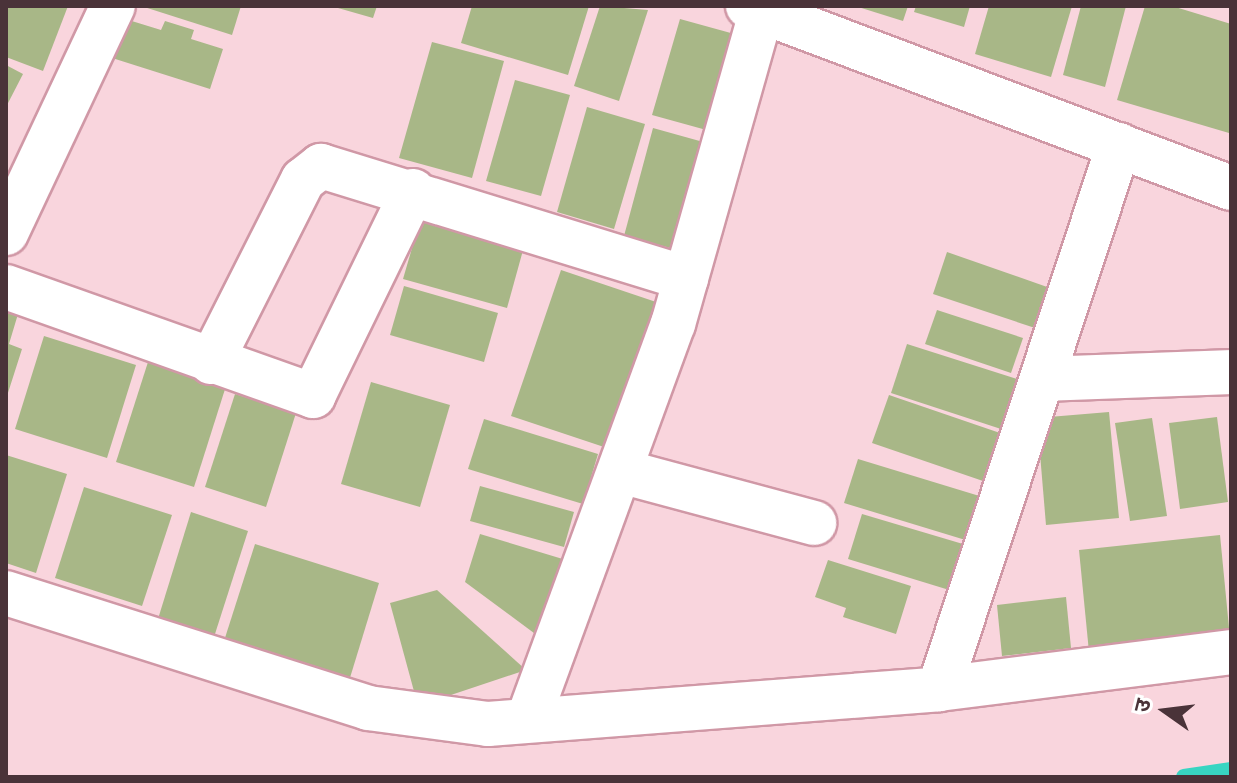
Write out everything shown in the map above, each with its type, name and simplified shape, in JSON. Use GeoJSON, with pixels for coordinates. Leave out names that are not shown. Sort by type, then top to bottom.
{"type":"FeatureCollection","features":[{"type":"Feature","properties":{"kind":"street"},"geometry":{"type":"LineString","coordinates":[[6,233],[113,6]]}},
{"type":"Feature","properties":{"kind":"street"},"geometry":{"type":"LineString","coordinates":[[529,717],[624,472],[686,278],[758,8],[1231,188]]}},
{"type":"Feature","properties":{"kind":"street"},"geometry":{"type":"LineString","coordinates":[[939,689],[1119,145]]}},
{"type":"Feature","properties":{"kind":"street"},"geometry":{"type":"LineString","coordinates":[[211,362],[311,171],[331,166],[686,278]]}},
{"type":"Feature","properties":{"kind":"street"},"geometry":{"type":"LineString","coordinates":[[6,287],[313,396],[413,191]]}},
{"type":"Feature","properties":{"kind":"street"},"geometry":{"type":"LineString","coordinates":[[1044,379],[1231,372]]}},
{"type":"Feature","properties":{"kind":"street"},"geometry":{"type":"LineString","coordinates":[[624,472],[814,523]]}},
{"type":"Feature","properties":{"kind":"street"},"geometry":{"type":"LineString","coordinates":[[6,593],[368,708],[488,724],[529,717],[939,689],[1231,652]]}},
{"type":"Feature","properties":{"kind":"building"},"geometry":{"type":"Polygon","coordinates":[[[6,6],[68,6],[43,71],[6,57],[6,6]]]}},
{"type":"Feature","properties":{"kind":"building"},"geometry":{"type":"Polygon","coordinates":[[[141,6],[241,6],[232,35],[141,6]]]}},
{"type":"Feature","properties":{"kind":"building"},"geometry":{"type":"Polygon","coordinates":[[[331,6],[377,6],[373,18],[331,6]]]}},
{"type":"Feature","properties":{"kind":"building"},"geometry":{"type":"Polygon","coordinates":[[[472,6],[589,6],[568,75],[461,43],[472,6]]]}},
{"type":"Feature","properties":{"kind":"building"},"geometry":{"type":"Polygon","coordinates":[[[600,6],[648,10],[619,101],[574,86],[600,6]]]}},
{"type":"Feature","properties":{"kind":"building"},"geometry":{"type":"Polygon","coordinates":[[[855,6],[908,6],[903,21],[855,6]]]}},
{"type":"Feature","properties":{"kind":"building"},"geometry":{"type":"Polygon","coordinates":[[[916,6],[970,6],[964,27],[914,12],[916,6]]]}},
{"type":"Feature","properties":{"kind":"building"},"geometry":{"type":"Polygon","coordinates":[[[989,6],[1072,6],[1051,77],[975,54],[989,6]]]}},
{"type":"Feature","properties":{"kind":"building"},"geometry":{"type":"Polygon","coordinates":[[[1081,6],[1126,6],[1105,87],[1063,75],[1081,6]]]}},
{"type":"Feature","properties":{"kind":"building"},"geometry":{"type":"Polygon","coordinates":[[[1145,6],[1172,6],[1231,24],[1229,133],[1117,100],[1145,6]]]}},
{"type":"Feature","properties":{"kind":"building"},"geometry":{"type":"Polygon","coordinates":[[[122,18],[161,30],[165,21],[194,30],[191,39],[223,49],[210,89],[109,57],[122,18]]]}},
{"type":"Feature","properties":{"kind":"building"},"geometry":{"type":"Polygon","coordinates":[[[680,19],[738,35],[710,131],[652,115],[680,19]]]}},
{"type":"Feature","properties":{"kind":"building"},"geometry":{"type":"Polygon","coordinates":[[[432,42],[504,61],[472,178],[399,158],[432,42]]]}},
{"type":"Feature","properties":{"kind":"building"},"geometry":{"type":"Polygon","coordinates":[[[6,65],[23,74],[6,107],[6,65]]]}},
{"type":"Feature","properties":{"kind":"building"},"geometry":{"type":"Polygon","coordinates":[[[515,80],[570,95],[541,196],[486,181],[515,80]]]}},
{"type":"Feature","properties":{"kind":"building"},"geometry":{"type":"Polygon","coordinates":[[[587,107],[645,124],[614,229],[557,212],[587,107]]]}},
{"type":"Feature","properties":{"kind":"building"},"geometry":{"type":"Polygon","coordinates":[[[653,128],[714,145],[686,252],[624,236],[653,128]]]}},
{"type":"Feature","properties":{"kind":"building"},"geometry":{"type":"Polygon","coordinates":[[[422,214],[525,243],[507,308],[403,279],[422,214]]]}},
{"type":"Feature","properties":{"kind":"building"},"geometry":{"type":"Polygon","coordinates":[[[947,252],[1050,288],[1035,328],[933,294],[947,252]]]}},
{"type":"Feature","properties":{"kind":"building"},"geometry":{"type":"Polygon","coordinates":[[[561,270],[665,305],[616,451],[511,416],[561,270]]]}},
{"type":"Feature","properties":{"kind":"building"},"geometry":{"type":"Polygon","coordinates":[[[404,286],[498,313],[484,362],[390,335],[404,286]]]}},
{"type":"Feature","properties":{"kind":"building"},"geometry":{"type":"Polygon","coordinates":[[[6,310],[18,314],[9,344],[22,349],[7,396],[6,310]]]}},
{"type":"Feature","properties":{"kind":"building"},"geometry":{"type":"Polygon","coordinates":[[[937,310],[1023,338],[1011,373],[925,344],[937,310]]]}},
{"type":"Feature","properties":{"kind":"building"},"geometry":{"type":"Polygon","coordinates":[[[44,336],[136,365],[107,458],[15,429],[44,336]]]}},
{"type":"Feature","properties":{"kind":"building"},"geometry":{"type":"Polygon","coordinates":[[[907,344],[1017,379],[1001,429],[891,393],[907,344]]]}},
{"type":"Feature","properties":{"kind":"building"},"geometry":{"type":"Polygon","coordinates":[[[148,362],[226,386],[194,487],[116,462],[148,362]]]}},
{"type":"Feature","properties":{"kind":"building"},"geometry":{"type":"Polygon","coordinates":[[[371,382],[450,405],[420,507],[341,484],[371,382]]]}},
{"type":"Feature","properties":{"kind":"building"},"geometry":{"type":"Polygon","coordinates":[[[235,394],[296,413],[266,507],[205,487],[235,394]]]}},
{"type":"Feature","properties":{"kind":"building"},"geometry":{"type":"Polygon","coordinates":[[[889,395],[1000,433],[983,481],[872,443],[889,395]]]}},
{"type":"Feature","properties":{"kind":"building"},"geometry":{"type":"Polygon","coordinates":[[[1109,412],[1119,518],[1046,525],[1037,418],[1109,412]]]}},
{"type":"Feature","properties":{"kind":"building"},"geometry":{"type":"Polygon","coordinates":[[[1217,417],[1228,502],[1180,509],[1169,423],[1217,417]]]}},
{"type":"Feature","properties":{"kind":"building"},"geometry":{"type":"Polygon","coordinates":[[[1152,418],[1167,516],[1130,521],[1115,423],[1152,418]]]}},
{"type":"Feature","properties":{"kind":"building"},"geometry":{"type":"Polygon","coordinates":[[[484,419],[598,454],[583,504],[468,469],[484,419]]]}},
{"type":"Feature","properties":{"kind":"building"},"geometry":{"type":"Polygon","coordinates":[[[6,455],[67,474],[36,573],[6,563],[6,455]]]}},
{"type":"Feature","properties":{"kind":"building"},"geometry":{"type":"Polygon","coordinates":[[[858,459],[986,498],[972,542],[844,503],[858,459]]]}},
{"type":"Feature","properties":{"kind":"building"},"geometry":{"type":"Polygon","coordinates":[[[480,486],[574,512],[564,547],[470,521],[480,486]]]}},
{"type":"Feature","properties":{"kind":"building"},"geometry":{"type":"Polygon","coordinates":[[[84,487],[172,515],[142,606],[55,578],[84,487]]]}},
{"type":"Feature","properties":{"kind":"building"},"geometry":{"type":"Polygon","coordinates":[[[191,512],[248,531],[214,637],[158,619],[191,512]]]}},
{"type":"Feature","properties":{"kind":"building"},"geometry":{"type":"Polygon","coordinates":[[[862,514],[973,547],[959,593],[848,559],[862,514]]]}},
{"type":"Feature","properties":{"kind":"building"},"geometry":{"type":"Polygon","coordinates":[[[480,534],[566,560],[538,636],[465,582],[480,534]]]}},
{"type":"Feature","properties":{"kind":"building"},"geometry":{"type":"Polygon","coordinates":[[[1220,535],[1230,638],[1089,652],[1079,550],[1220,535]]]}},
{"type":"Feature","properties":{"kind":"building"},"geometry":{"type":"Polygon","coordinates":[[[255,544],[379,583],[349,681],[224,641],[255,544]]]}},
{"type":"Feature","properties":{"kind":"building"},"geometry":{"type":"Polygon","coordinates":[[[828,560],[911,586],[896,634],[843,617],[846,608],[815,597],[828,560]]]}},
{"type":"Feature","properties":{"kind":"building"},"geometry":{"type":"Polygon","coordinates":[[[437,590],[526,670],[418,706],[390,603],[437,590]]]}},
{"type":"Feature","properties":{"kind":"building"},"geometry":{"type":"Polygon","coordinates":[[[1066,597],[1071,648],[1002,656],[997,605],[1066,597]]]}},
{"type":"Feature","properties":{"kind":"waterway"},"geometry":{"type":"LineString","coordinates":[[1184,777],[1231,770]]}}]}
